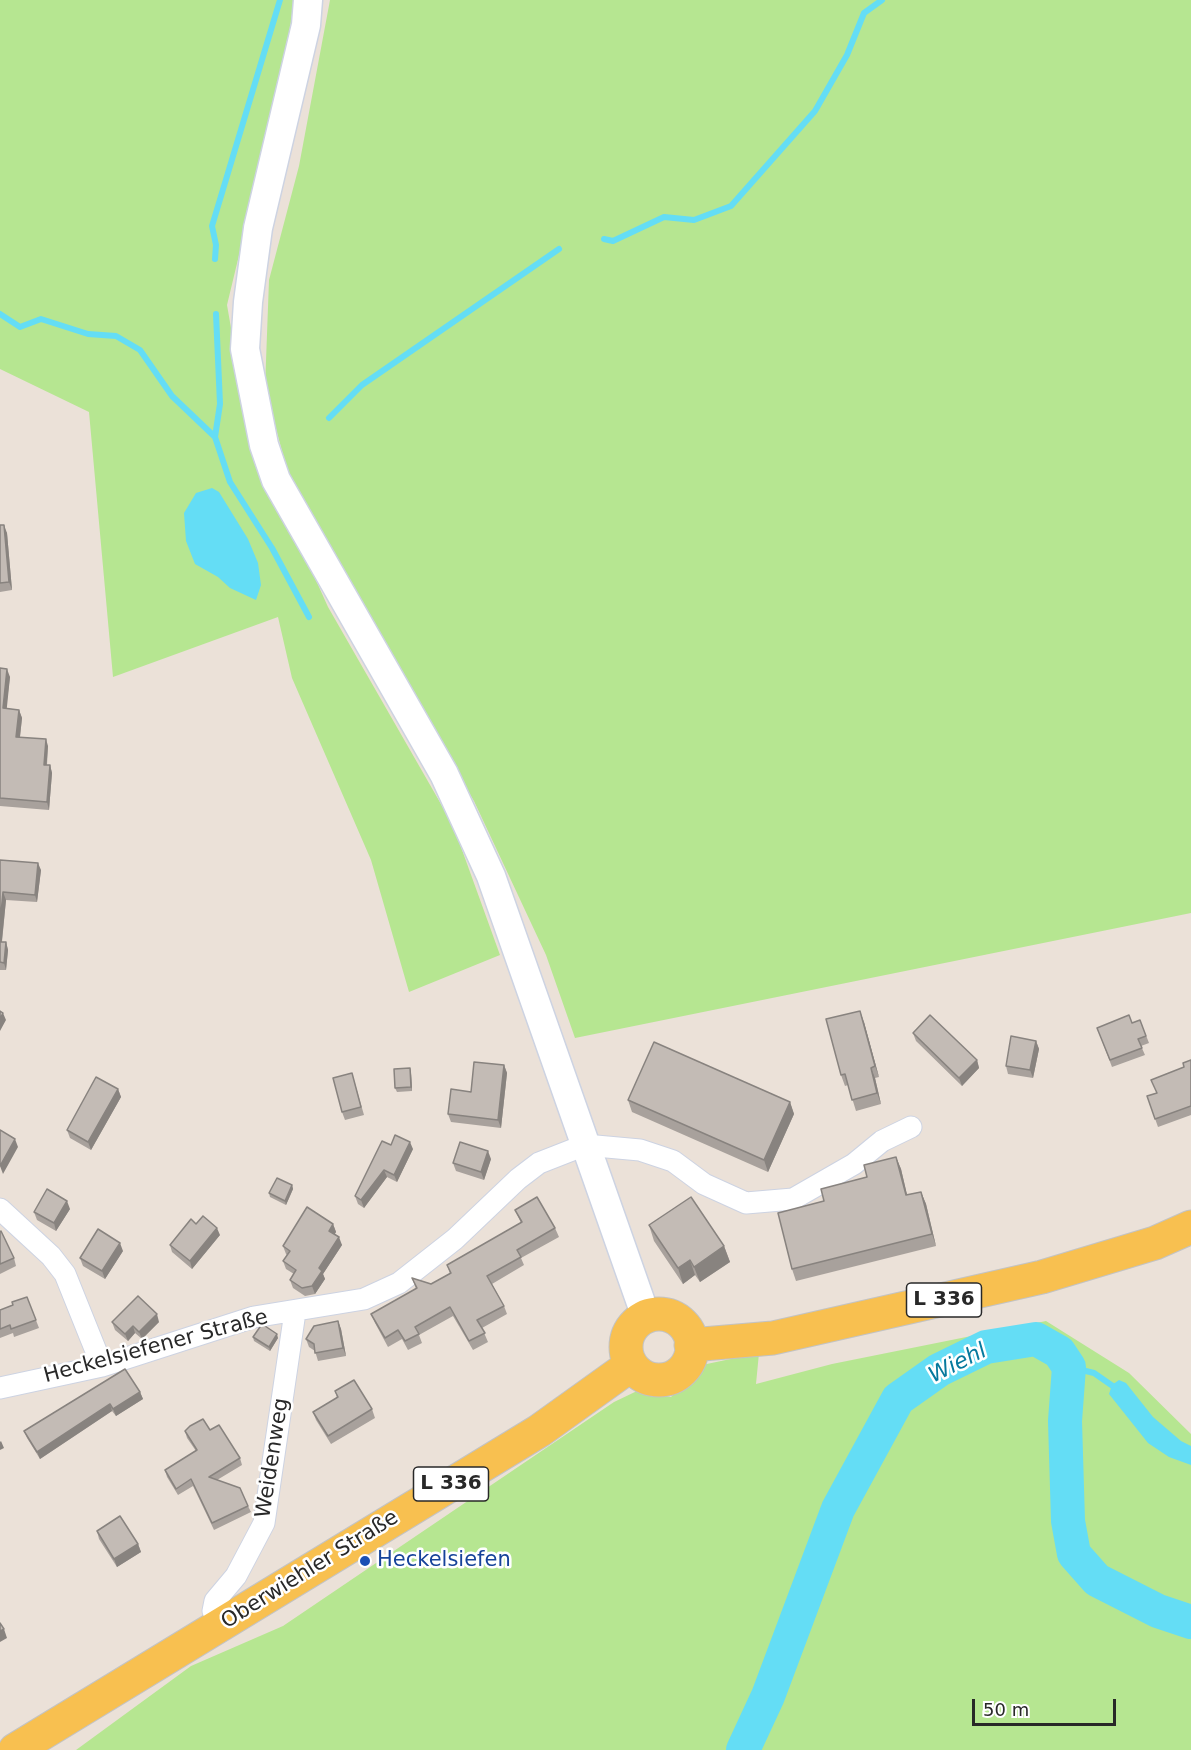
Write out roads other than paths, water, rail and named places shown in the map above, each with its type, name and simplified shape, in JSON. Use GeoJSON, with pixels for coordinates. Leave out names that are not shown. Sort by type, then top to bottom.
{"type":"FeatureCollection","features":[{"type":"Feature","properties":{"kind":"main road"},"geometry":{"type":"LineString","coordinates":[[308,0],[306,25],[258,228],[248,302],[245,349],[264,445],[276,480],[444,774],[491,876],[646,1317]]}},
{"type":"Feature","properties":{"kind":"main road","name":"L 336"},"geometry":{"type":"LineString","coordinates":[[691,1345],[773,1338],[1042,1277],[1155,1243],[1191,1227]]}},
{"type":"Feature","properties":{"kind":"main road"},"geometry":{"type":"LineString","coordinates":[[664,1315],[674,1318],[689,1335],[691,1345],[686,1366],[669,1378],[648,1378],[631,1365],[627,1356],[628,1334],[634,1325],[646,1317],[664,1315]]}},
{"type":"Feature","properties":{"kind":"main road","name":"Oberwiehler Straße"},"geometry":{"type":"LineString","coordinates":[[15,1750],[539,1431],[631,1365]]}},
{"type":"Feature","properties":{"kind":"street"},"geometry":{"type":"LineString","coordinates":[[585,1145],[640,1150],[673,1161],[704,1184],[746,1203],[793,1199],[854,1164],[882,1141],[911,1127]]}},
{"type":"Feature","properties":{"kind":"street","name":"Heckelsiefener Straße"},"geometry":{"type":"LineString","coordinates":[[0,1388],[102,1366],[254,1317],[364,1299],[399,1283],[455,1239],[518,1179],[539,1163],[585,1145]]}},
{"type":"Feature","properties":{"kind":"street"},"geometry":{"type":"LineString","coordinates":[[0,1209],[51,1256],[65,1274],[102,1366]]}},
{"type":"Feature","properties":{"kind":"street","name":"Weidenweg"},"geometry":{"type":"LineString","coordinates":[[220,1626],[213,1611],[215,1601],[236,1576],[264,1523],[295,1312]]}},
{"type":"Feature","properties":{"kind":"water"},"geometry":{"type":"Polygon","coordinates":[[[212,488],[219,492],[248,539],[258,563],[261,585],[256,600],[230,588],[218,577],[195,564],[186,541],[184,513],[196,493],[212,488]]]}},
{"type":"Feature","properties":{"kind":"water"},"geometry":{"type":"Polygon","coordinates":[[[1119,1380],[1126,1383],[1153,1417],[1181,1441],[1191,1446],[1191,1465],[1169,1457],[1148,1443],[1109,1394],[1112,1385],[1119,1380]]]}},
{"type":"Feature","properties":{"kind":"waterway"},"geometry":{"type":"LineString","coordinates":[[215,259],[216,245],[212,226],[280,0]]}},
{"type":"Feature","properties":{"kind":"waterway"},"geometry":{"type":"LineString","coordinates":[[604,239],[613,241],[664,217],[694,220],[731,206],[815,111],[847,55],[864,13],[882,0]]}},
{"type":"Feature","properties":{"kind":"waterway"},"geometry":{"type":"LineString","coordinates":[[329,418],[362,385],[559,249]]}},
{"type":"Feature","properties":{"kind":"waterway"},"geometry":{"type":"LineString","coordinates":[[0,314],[20,327],[41,319],[88,334],[116,336],[140,350],[172,396],[215,437],[230,482],[272,548],[309,617]]}},
{"type":"Feature","properties":{"kind":"waterway"},"geometry":{"type":"LineString","coordinates":[[215,437],[220,404],[216,314]]}},
{"type":"Feature","properties":{"kind":"waterway","name":"Wiehl"},"geometry":{"type":"LineString","coordinates":[[743,1750],[768,1696],[838,1509],[898,1399],[939,1370],[986,1347],[1036,1339],[1059,1352],[1069,1367],[1065,1421],[1068,1521],[1074,1554],[1097,1580],[1158,1611],[1191,1622]]}},
{"type":"Feature","properties":{"kind":"waterway"},"geometry":{"type":"LineString","coordinates":[[1069,1367],[1094,1373],[1117,1389]]}},
{"type":"Feature","properties":{"kind":"place","name":"Heckelsiefen"},"geometry":{"type":"Point","coordinates":[365,1561]}}]}
